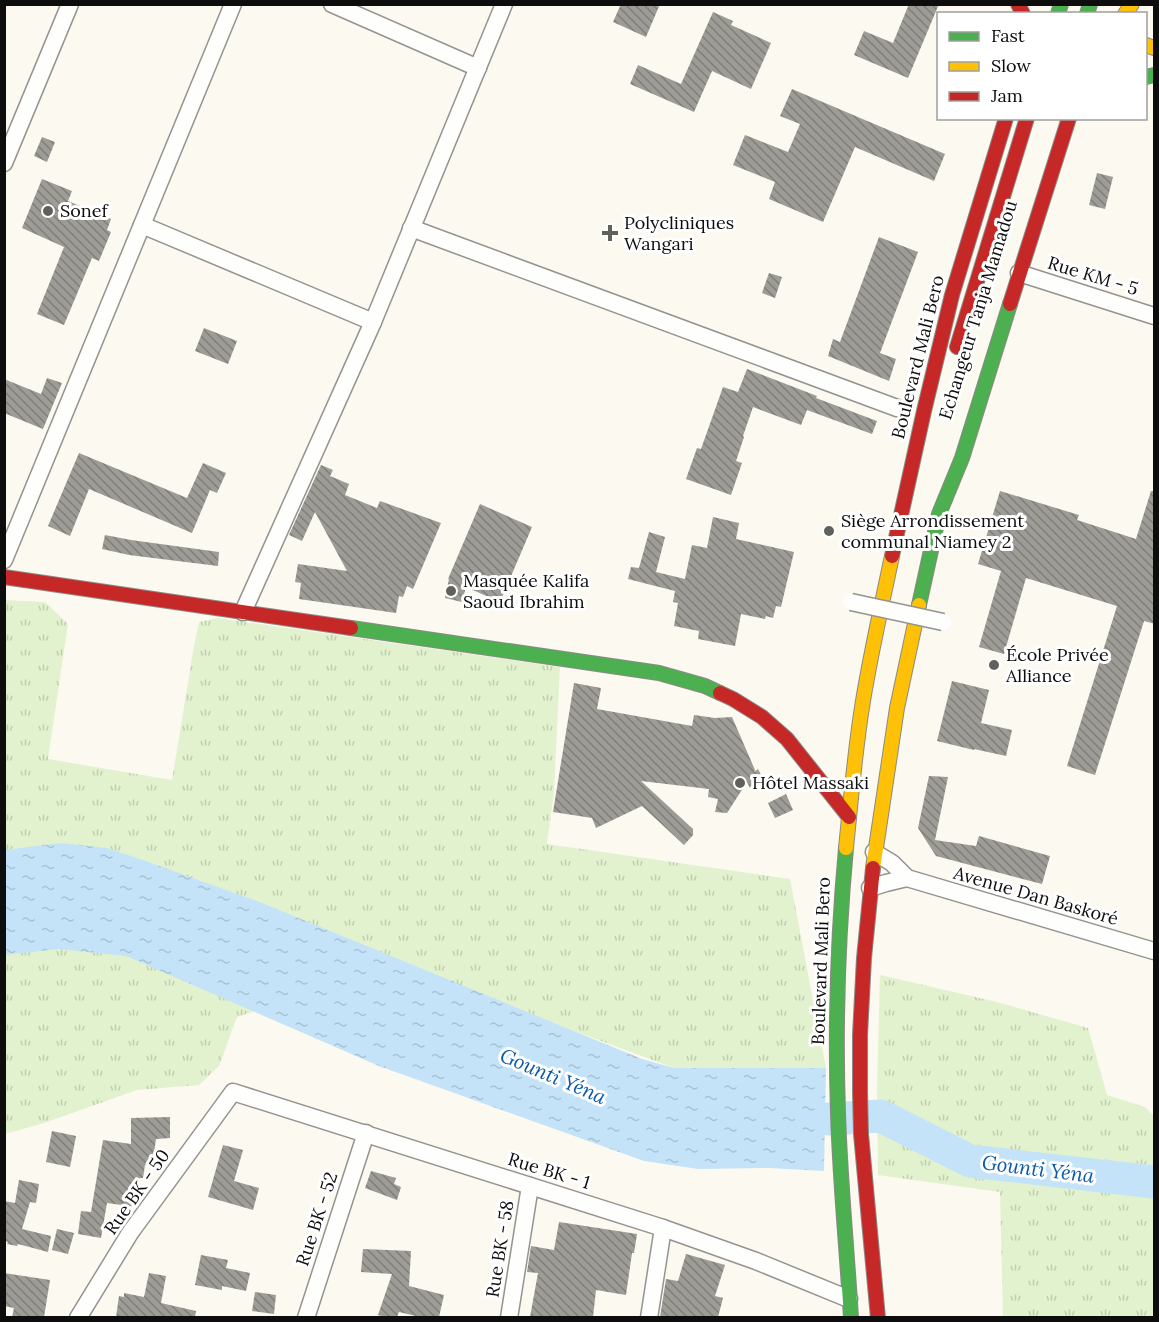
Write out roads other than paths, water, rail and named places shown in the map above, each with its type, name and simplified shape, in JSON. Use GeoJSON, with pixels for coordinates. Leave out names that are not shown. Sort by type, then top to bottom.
{"type":"FeatureCollection","features":[{"type":"Feature","properties":{"kind":"main road","name":"Boulevard Mali Bero"},"geometry":{"type":"LineString","coordinates":[[851,1317],[837,1095],[839,950],[849,817],[863,702],[877,626],[924,411],[952,295],[1005,120]]}},
{"type":"Feature","properties":{"kind":"main road","name":"Echangeur Tanja Mamadou"},"geometry":{"type":"LineString","coordinates":[[953,358],[1026,120]]}},
{"type":"Feature","properties":{"kind":"main road","name":"Echangeur Tanja Mamadou"},"geometry":{"type":"LineString","coordinates":[[939,514],[966,408],[1054,120]]}},
{"type":"Feature","properties":{"kind":"main road"},"geometry":{"type":"LineString","coordinates":[[878,1317],[861,1134],[860,1035],[874,852],[897,708],[939,514],[962,458],[1056,154],[1075,121]]}},
{"type":"Feature","properties":{"kind":"main road","name":"Echangeur Tanja Mamadou"},"geometry":{"type":"LineString","coordinates":[[905,502],[940,401]]}},
{"type":"Feature","properties":{"kind":"main road"},"geometry":{"type":"LineString","coordinates":[[4,577],[659,673],[705,686],[754,711],[787,739],[849,817]]}},
{"type":"Feature","properties":{"kind":"street"},"geometry":{"type":"LineString","coordinates":[[4,163],[69,4]]}},
{"type":"Feature","properties":{"kind":"street"},"geometry":{"type":"LineString","coordinates":[[4,560],[233,4]]}},
{"type":"Feature","properties":{"kind":"street"},"geometry":{"type":"LineString","coordinates":[[332,4],[478,68]]}},
{"type":"Feature","properties":{"kind":"street"},"geometry":{"type":"LineString","coordinates":[[243,612],[373,322],[504,4]]}},
{"type":"Feature","properties":{"kind":"street"},"geometry":{"type":"LineString","coordinates":[[142,225],[373,322]]}},
{"type":"Feature","properties":{"kind":"street"},"geometry":{"type":"LineString","coordinates":[[411,228],[897,408]]}},
{"type":"Feature","properties":{"kind":"street","name":"Rue KM - 5"},"geometry":{"type":"LineString","coordinates":[[1019,273],[1155,316]]}},
{"type":"Feature","properties":{"kind":"street"},"geometry":{"type":"LineString","coordinates":[[851,602],[943,622]]}},
{"type":"Feature","properties":{"kind":"street","name":"Avenue Dan Baskoré"},"geometry":{"type":"LineString","coordinates":[[874,852],[892,862],[907,878],[1155,951]]}},
{"type":"Feature","properties":{"kind":"street"},"geometry":{"type":"LineString","coordinates":[[870,888],[907,878]]}},
{"type":"Feature","properties":{"kind":"street","name":"Rue BK - 1"},"geometry":{"type":"LineString","coordinates":[[233,1092],[663,1228],[756,1261],[849,1299]]}},
{"type":"Feature","properties":{"kind":"street","name":"Rue BK - 50"},"geometry":{"type":"LineString","coordinates":[[78,1317],[130,1233],[233,1092]]}},
{"type":"Feature","properties":{"kind":"street","name":"Rue BK - 52"},"geometry":{"type":"LineString","coordinates":[[306,1317],[366,1133]]}},
{"type":"Feature","properties":{"kind":"street","name":"Rue BK - 58"},"geometry":{"type":"LineString","coordinates":[[509,1317],[530,1186]]}},
{"type":"Feature","properties":{"kind":"street"},"geometry":{"type":"LineString","coordinates":[[649,1317],[663,1228]]}},
{"type":"Feature","properties":{"kind":"water"},"geometry":{"type":"Polygon","coordinates":[[[61,843],[107,848],[262,903],[642,1059],[674,1068],[826,1068],[824,1171],[769,1168],[698,1169],[644,1161],[379,1066],[126,956],[58,949],[5,955],[4,850],[61,843]]]}},
{"type":"Feature","properties":{"kind":"waterway","name":"Gounti Yéna"},"geometry":{"type":"LineString","coordinates":[[829,1119],[881,1116],[970,1161],[1154,1182]]}},
{"type":"Feature","properties":{"kind":"place","name":"Sonef"},"geometry":{"type":"Point","coordinates":[48,211]}},
{"type":"Feature","properties":{"kind":"place","name":"Polycliniques Wangari"},"geometry":{"type":"Point","coordinates":[610,233]}},
{"type":"Feature","properties":{"kind":"place","name":"Siège Arrondissement communal Niamey 2"},"geometry":{"type":"Point","coordinates":[829,531]}},
{"type":"Feature","properties":{"kind":"place","name":"Masquée Kalifa Saoud Ibrahim"},"geometry":{"type":"Point","coordinates":[451,591]}},
{"type":"Feature","properties":{"kind":"place","name":"École Privée Alliance"},"geometry":{"type":"Point","coordinates":[994,665]}},
{"type":"Feature","properties":{"kind":"place","name":"Hôtel Massaki"},"geometry":{"type":"Point","coordinates":[740,783]}}]}
